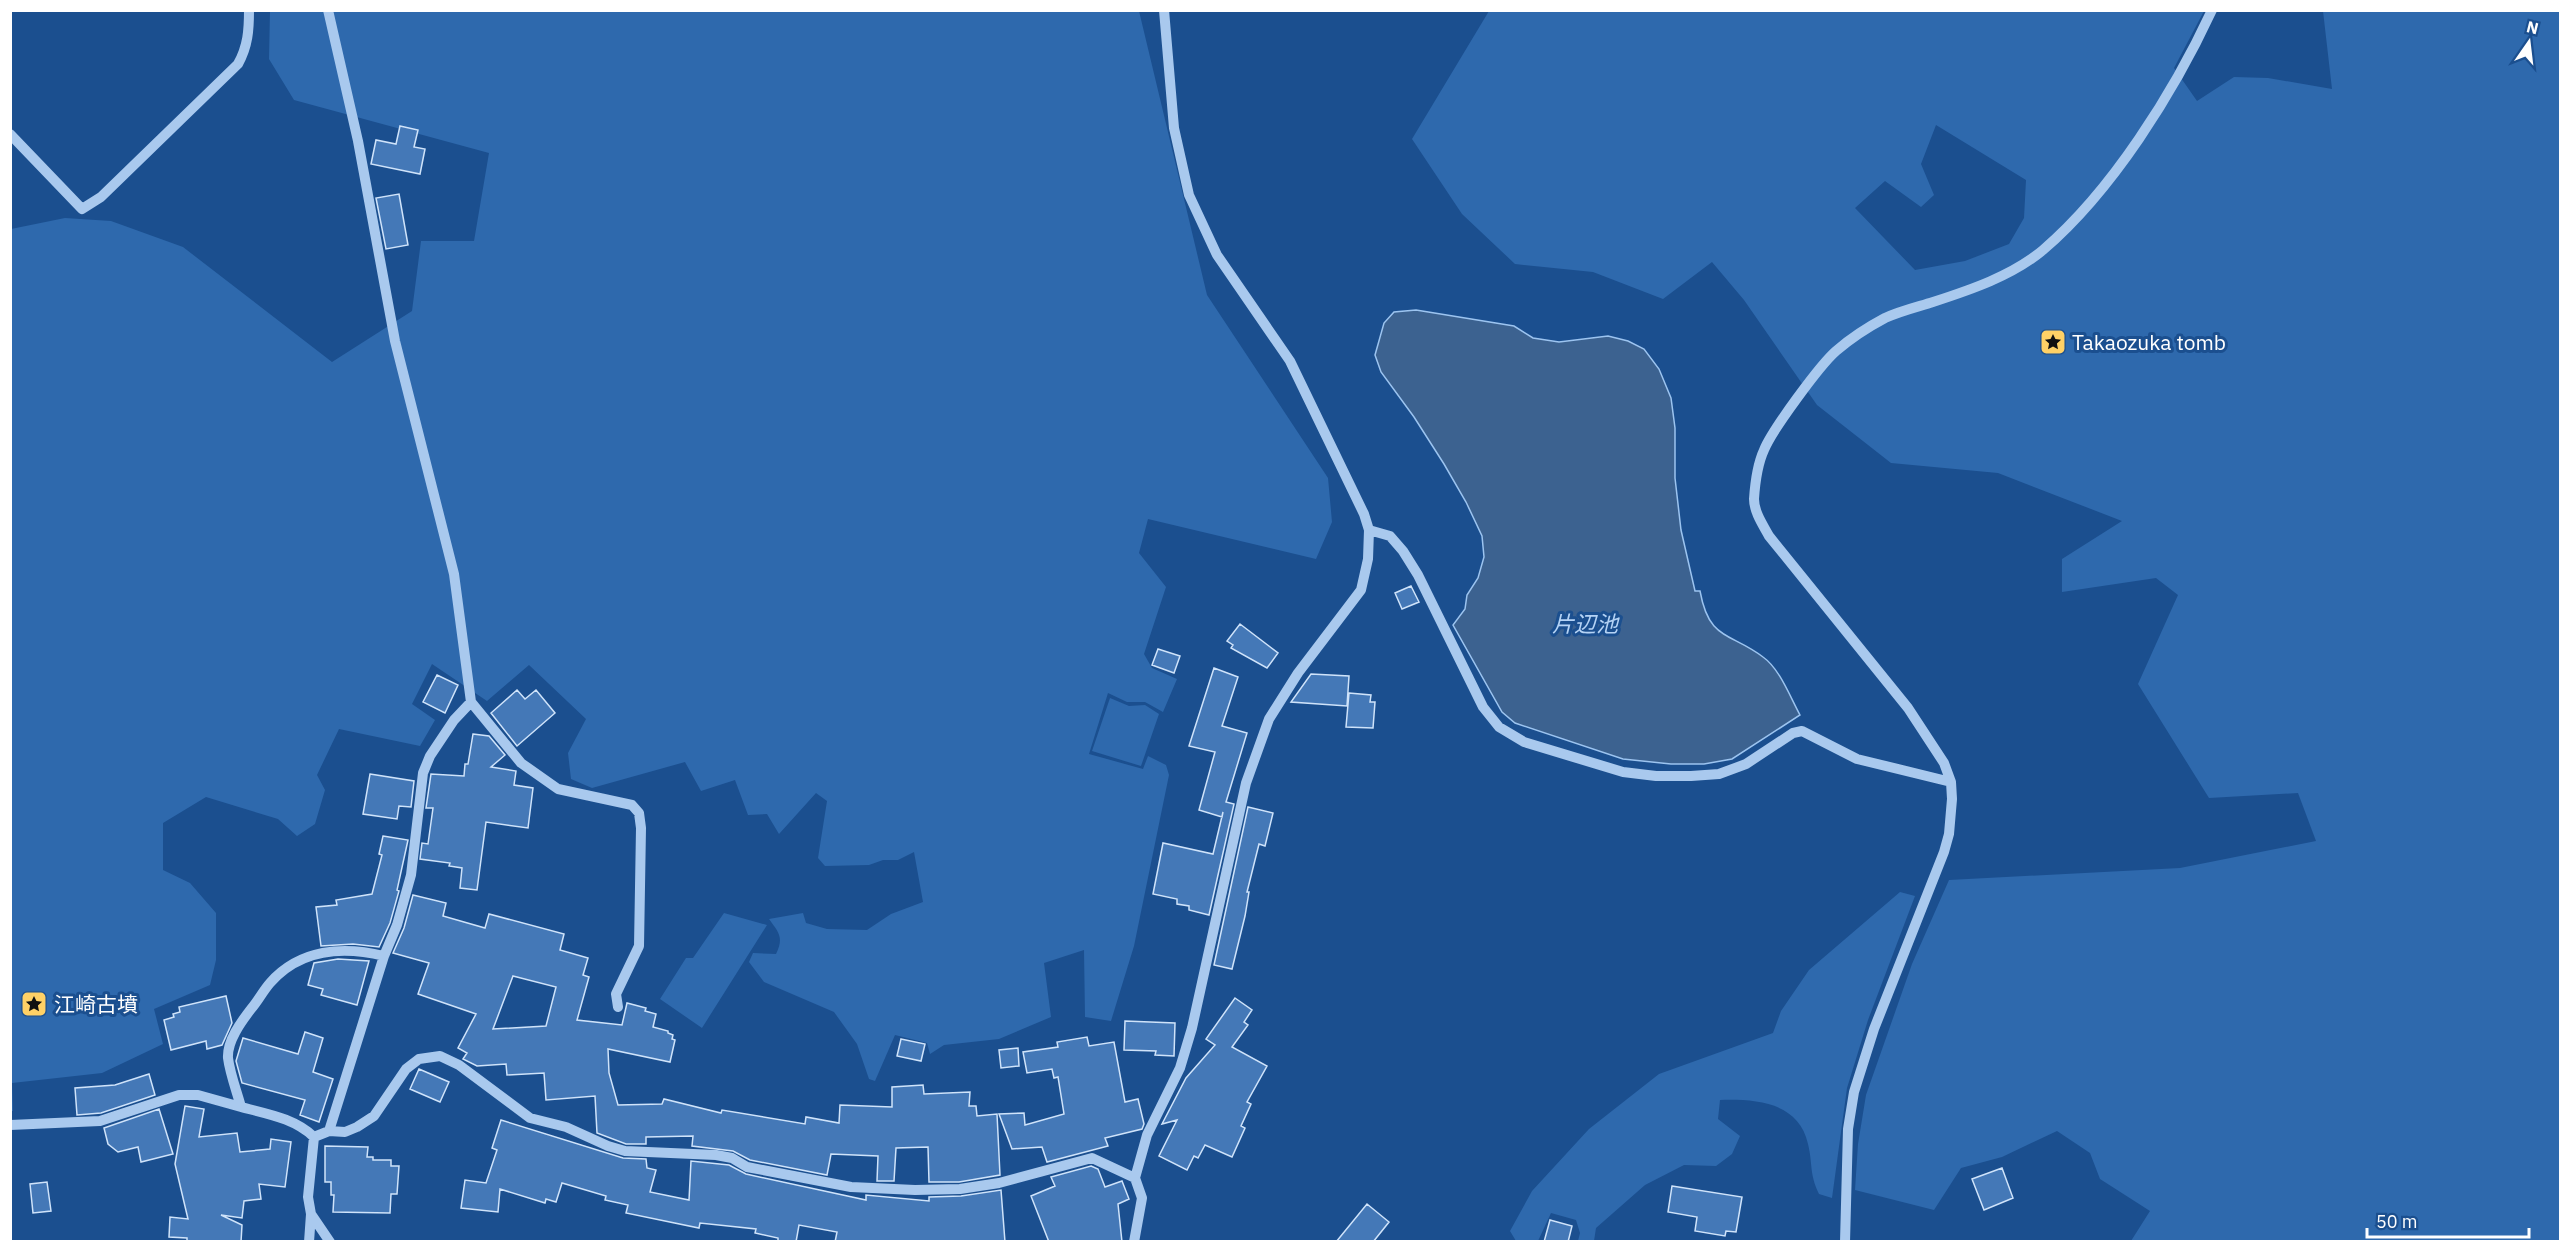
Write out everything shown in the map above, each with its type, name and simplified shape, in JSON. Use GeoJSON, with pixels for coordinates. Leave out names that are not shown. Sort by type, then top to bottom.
{"type":"FeatureCollection","features":[{"type":"Feature","properties":{"kind":"street"},"geometry":{"type":"LineString","coordinates":[[10,134],[82,209],[101,196],[238,64],[245,51],[249,10]]}},
{"type":"Feature","properties":{"kind":"street"},"geometry":{"type":"LineString","coordinates":[[328,10],[358,141],[395,341],[454,574],[471,702],[521,763],[558,789],[632,805],[639,813],[641,828],[639,946],[616,994],[618,1007]]}},
{"type":"Feature","properties":{"kind":"street"},"geometry":{"type":"LineString","coordinates":[[1134,1242],[1142,1198],[1135,1178],[1147,1135],[1180,1068],[1192,1028],[1246,783],[1269,719],[1298,673],[1361,590],[1368,559],[1369,530],[1364,514],[1290,361],[1216,255],[1189,195],[1174,128],[1164,10]]}},
{"type":"Feature","properties":{"kind":"street"},"geometry":{"type":"LineString","coordinates":[[1845,1242],[1848,1129],[1854,1092],[1874,1029],[1944,852],[1949,834],[1951,782],[1944,762],[1908,708],[1769,536],[1757,514],[1754,500],[1764,449],[1805,389],[1834,352],[1862,331],[1888,317],[1971,290],[2010,271],[2041,251],[2080,214],[2161,105],[2192,54],[2212,10]]}},
{"type":"Feature","properties":{"kind":"street"},"geometry":{"type":"LineString","coordinates":[[1369,530],[1390,536],[1403,551],[1418,575],[1483,707],[1499,727],[1524,742],[1623,772],[1656,776],[1691,776],[1719,774],[1746,764],[1793,733],[1802,732],[1857,759],[1951,782]]}},
{"type":"Feature","properties":{"kind":"street"},"geometry":{"type":"LineString","coordinates":[[329,1131],[384,956],[397,925],[411,875],[423,773],[430,756],[454,720],[471,702]]}},
{"type":"Feature","properties":{"kind":"street"},"geometry":{"type":"LineString","coordinates":[[242,1107],[228,1057],[233,1037],[241,1021],[270,983],[291,964],[335,950],[360,950],[384,956]]}},
{"type":"Feature","properties":{"kind":"street"},"geometry":{"type":"LineString","coordinates":[[314,1137],[329,1131],[345,1132],[357,1127],[374,1116],[406,1069],[419,1059],[440,1056],[459,1065],[530,1118],[566,1127],[625,1151],[693,1153],[732,1158],[747,1167],[851,1187],[915,1190],[960,1189],[999,1183],[1092,1158],[1135,1178]]}},
{"type":"Feature","properties":{"kind":"street"},"geometry":{"type":"LineString","coordinates":[[10,1125],[100,1121],[179,1095],[198,1095],[292,1121],[314,1137]]}},
{"type":"Feature","properties":{"kind":"street"},"geometry":{"type":"LineString","coordinates":[[309,1242],[311,1214],[308,1197],[314,1137]]}},
{"type":"Feature","properties":{"kind":"street"},"geometry":{"type":"LineString","coordinates":[[311,1214],[330,1242]]}},
{"type":"Feature","properties":{"kind":"shaded area"},"geometry":{"type":"Polygon","coordinates":[[[270,11],[1139,11],[1207,295],[1328,478],[1332,522],[1316,559],[1148,519],[1139,553],[1166,587],[1144,654],[1152,668],[1177,679],[1163,712],[1145,702],[1127,702],[1108,693],[1089,754],[1143,769],[1148,756],[1166,765],[1169,775],[1134,946],[1111,1021],[1085,1017],[1084,950],[1044,963],[1051,1017],[999,1039],[944,1045],[930,1054],[927,1043],[895,1035],[875,1081],[869,1079],[857,1044],[834,1012],[764,982],[749,962],[753,953],[776,954],[780,939],[769,919],[803,913],[806,923],[827,929],[867,930],[891,914],[923,902],[914,852],[898,860],[883,860],[869,865],[825,866],[818,858],[827,801],[816,793],[779,834],[767,814],[748,815],[735,780],[701,791],[685,762],[592,788],[571,779],[568,753],[586,719],[529,665],[487,701],[432,664],[412,704],[435,720],[420,746],[339,729],[317,775],[325,790],[315,824],[297,836],[278,819],[206,797],[163,823],[163,870],[190,883],[216,913],[216,960],[210,985],[154,1009],[163,1044],[102,1073],[12,1083],[13,1111],[11,1111],[11,229],[65,218],[111,221],[183,247],[332,362],[412,311],[421,241],[474,241],[489,153],[294,100],[269,59],[270,11]]]}},
{"type":"Feature","properties":{"kind":"shaded area"},"geometry":{"type":"Polygon","coordinates":[[[1489,11],[2204,11],[2174,68],[2197,101],[2234,77],[2268,78],[2332,89],[2323,11],[2560,11],[2560,1241],[2131,1241],[2150,1211],[2100,1179],[2090,1153],[2057,1131],[2002,1157],[1961,1168],[1934,1210],[1855,1190],[1858,1144],[1866,1095],[1912,964],[1949,880],[2180,868],[2316,841],[2298,793],[2209,798],[2138,684],[2178,595],[2156,578],[2062,592],[2062,559],[2122,521],[1998,473],[1891,463],[1817,405],[1744,300],[1712,262],[1663,299],[1593,272],[1515,264],[1462,214],[1412,139],[1489,11]],[[1936,125],[1921,164],[1934,195],[1921,207],[1885,181],[1855,208],[1915,270],[1965,261],[2009,244],[2024,218],[2026,180],[1936,125]]]}},
{"type":"Feature","properties":{"kind":"shaded area"},"geometry":{"type":"Polygon","coordinates":[[[1110,698],[1129,706],[1145,705],[1159,714],[1141,766],[1092,751],[1110,698]]]}},
{"type":"Feature","properties":{"kind":"shaded area"},"geometry":{"type":"Polygon","coordinates":[[[1900,892],[1915,896],[1868,1020],[1847,1088],[1832,1198],[1819,1194],[1812,1174],[1808,1144],[1796,1119],[1786,1111],[1761,1102],[1720,1100],[1718,1119],[1740,1136],[1732,1154],[1716,1166],[1684,1165],[1645,1185],[1596,1228],[1594,1241],[1578,1241],[1580,1233],[1576,1220],[1551,1213],[1538,1241],[1516,1241],[1510,1231],[1532,1191],[1589,1129],[1659,1074],[1773,1033],[1781,1011],[1809,970],[1900,892]]]}},
{"type":"Feature","properties":{"kind":"shaded area"},"geometry":{"type":"Polygon","coordinates":[[[724,913],[767,925],[702,1028],[660,999],[686,958],[693,958],[724,913]]]}},
{"type":"Feature","properties":{"kind":"water","name":"片辺池"},"geometry":{"type":"Polygon","coordinates":[[[1416,310],[1514,326],[1533,338],[1559,342],[1608,336],[1628,341],[1644,349],[1659,369],[1671,398],[1675,428],[1675,478],[1681,530],[1695,591],[1700,591],[1709,619],[1715,627],[1763,657],[1775,669],[1800,715],[1732,759],[1704,764],[1671,764],[1623,759],[1515,723],[1502,712],[1453,625],[1465,609],[1467,595],[1478,578],[1484,557],[1482,536],[1444,464],[1414,417],[1381,372],[1375,355],[1384,323],[1394,312],[1416,310]]]}},
{"type":"Feature","properties":{"kind":"building"},"geometry":{"type":"Polygon","coordinates":[[[400,126],[418,130],[414,147],[425,149],[420,174],[371,164],[376,140],[396,144],[400,126]]]}},
{"type":"Feature","properties":{"kind":"building"},"geometry":{"type":"Polygon","coordinates":[[[399,194],[408,245],[386,249],[376,198],[399,194]]]}},
{"type":"Feature","properties":{"kind":"building"},"geometry":{"type":"Polygon","coordinates":[[[1411,586],[1419,602],[1402,609],[1395,593],[1411,586]]]}},
{"type":"Feature","properties":{"kind":"building"},"geometry":{"type":"Polygon","coordinates":[[[1240,624],[1278,653],[1267,668],[1231,648],[1233,645],[1227,641],[1240,624]]]}},
{"type":"Feature","properties":{"kind":"building"},"geometry":{"type":"Polygon","coordinates":[[[1158,649],[1180,656],[1174,673],[1152,665],[1158,649]]]}},
{"type":"Feature","properties":{"kind":"building"},"geometry":{"type":"Polygon","coordinates":[[[1214,668],[1238,677],[1222,726],[1247,733],[1226,802],[1234,804],[1209,915],[1189,910],[1189,906],[1177,904],[1177,899],[1153,894],[1163,843],[1213,854],[1222,817],[1199,810],[1215,752],[1189,746],[1214,668]]]}},
{"type":"Feature","properties":{"kind":"building"},"geometry":{"type":"Polygon","coordinates":[[[1311,674],[1349,676],[1347,706],[1291,702],[1311,674]]]}},
{"type":"Feature","properties":{"kind":"building"},"geometry":{"type":"Polygon","coordinates":[[[437,675],[458,685],[445,713],[423,702],[437,675]]]}},
{"type":"Feature","properties":{"kind":"building"},"geometry":{"type":"Polygon","coordinates":[[[517,690],[525,699],[536,690],[555,713],[517,746],[491,713],[517,690]]]}},
{"type":"Feature","properties":{"kind":"building"},"geometry":{"type":"Polygon","coordinates":[[[1349,693],[1371,695],[1370,702],[1375,702],[1373,728],[1346,727],[1349,693]]]}},
{"type":"Feature","properties":{"kind":"building"},"geometry":{"type":"Polygon","coordinates":[[[473,734],[489,736],[505,755],[491,767],[516,771],[514,785],[533,788],[528,828],[486,822],[477,890],[460,888],[462,868],[449,866],[450,863],[420,859],[422,843],[428,844],[433,808],[426,808],[431,774],[464,776],[473,734]]]}},
{"type":"Feature","properties":{"kind":"building"},"geometry":{"type":"Polygon","coordinates":[[[370,774],[414,781],[411,807],[399,806],[397,819],[363,814],[370,774]]]}},
{"type":"Feature","properties":{"kind":"building"},"geometry":{"type":"Polygon","coordinates":[[[1248,807],[1273,813],[1265,846],[1259,844],[1232,969],[1214,965],[1248,807]]]}},
{"type":"Feature","properties":{"kind":"building"},"geometry":{"type":"Polygon","coordinates":[[[383,836],[408,840],[397,890],[399,891],[390,923],[379,947],[353,944],[321,946],[316,907],[337,905],[336,900],[372,894],[382,855],[379,854],[383,836]]]}},
{"type":"Feature","properties":{"kind":"building"},"geometry":{"type":"Polygon","coordinates":[[[413,895],[446,903],[443,916],[485,928],[489,914],[564,934],[560,950],[588,958],[583,975],[589,977],[577,1020],[622,1025],[627,1003],[646,1008],[645,1011],[656,1014],[653,1027],[668,1031],[675,1040],[670,1062],[608,1049],[609,1073],[618,1105],[662,1104],[664,1099],[721,1113],[722,1110],[805,1124],[806,1117],[839,1123],[840,1105],[892,1107],[892,1087],[923,1085],[924,1094],[970,1092],[969,1106],[976,1106],[977,1116],[997,1114],[1000,1175],[959,1182],[929,1182],[928,1147],[896,1148],[894,1181],[877,1181],[878,1156],[831,1154],[827,1175],[750,1160],[733,1151],[692,1146],[693,1136],[646,1137],[646,1144],[626,1144],[597,1133],[595,1096],[546,1100],[544,1073],[507,1075],[506,1064],[477,1066],[463,1059],[467,1053],[458,1048],[476,1014],[418,994],[429,963],[393,953],[404,928],[413,895]],[[513,976],[493,1029],[546,1026],[556,987],[513,976]]]}},
{"type":"Feature","properties":{"kind":"building"},"geometry":{"type":"Polygon","coordinates":[[[338,959],[369,961],[357,1005],[321,995],[323,989],[308,985],[314,963],[338,959]]]}},
{"type":"Feature","properties":{"kind":"building"},"geometry":{"type":"Polygon","coordinates":[[[226,996],[232,1023],[222,1045],[207,1049],[206,1041],[171,1050],[164,1020],[180,1012],[179,1007],[226,996]]]}},
{"type":"Feature","properties":{"kind":"building"},"geometry":{"type":"Polygon","coordinates":[[[1235,998],[1252,1010],[1244,1022],[1248,1025],[1232,1047],[1267,1066],[1247,1102],[1251,1104],[1241,1126],[1245,1128],[1232,1157],[1205,1145],[1198,1158],[1194,1156],[1187,1170],[1159,1156],[1177,1120],[1162,1124],[1186,1078],[1215,1045],[1206,1039],[1235,998]]]}},
{"type":"Feature","properties":{"kind":"building"},"geometry":{"type":"Polygon","coordinates":[[[1125,1021],[1175,1023],[1174,1056],[1155,1055],[1156,1051],[1124,1050],[1125,1021]]]}},
{"type":"Feature","properties":{"kind":"building"},"geometry":{"type":"Polygon","coordinates":[[[305,1032],[323,1038],[313,1072],[333,1079],[319,1122],[300,1115],[305,1100],[242,1083],[236,1061],[243,1038],[298,1054],[305,1032]]]}},
{"type":"Feature","properties":{"kind":"building"},"geometry":{"type":"Polygon","coordinates":[[[1087,1037],[1089,1046],[1114,1042],[1125,1102],[1138,1099],[1144,1124],[1142,1129],[1105,1138],[1108,1146],[1047,1162],[1042,1147],[1012,1149],[999,1114],[1024,1113],[1025,1125],[1064,1114],[1058,1077],[1054,1078],[1052,1069],[1027,1073],[1023,1052],[1058,1047],[1057,1042],[1087,1037]]]}},
{"type":"Feature","properties":{"kind":"building"},"geometry":{"type":"Polygon","coordinates":[[[901,1039],[925,1044],[921,1061],[897,1056],[901,1039]]]}},
{"type":"Feature","properties":{"kind":"building"},"geometry":{"type":"Polygon","coordinates":[[[1018,1048],[1019,1066],[1001,1068],[999,1050],[1018,1048]]]}},
{"type":"Feature","properties":{"kind":"building"},"geometry":{"type":"Polygon","coordinates":[[[419,1069],[449,1082],[440,1102],[410,1089],[419,1069]]]}},
{"type":"Feature","properties":{"kind":"building"},"geometry":{"type":"Polygon","coordinates":[[[149,1074],[155,1095],[101,1113],[77,1115],[75,1088],[115,1085],[149,1074]]]}},
{"type":"Feature","properties":{"kind":"building"},"geometry":{"type":"Polygon","coordinates":[[[185,1106],[204,1109],[199,1137],[237,1133],[240,1152],[270,1149],[271,1139],[291,1142],[285,1187],[259,1184],[261,1199],[244,1201],[242,1218],[221,1215],[242,1225],[241,1242],[187,1242],[187,1238],[169,1237],[170,1217],[188,1219],[175,1164],[185,1106]]]}},
{"type":"Feature","properties":{"kind":"building"},"geometry":{"type":"Polygon","coordinates":[[[159,1109],[173,1154],[141,1162],[138,1147],[118,1152],[108,1144],[104,1128],[159,1109]]]}},
{"type":"Feature","properties":{"kind":"building"},"geometry":{"type":"Polygon","coordinates":[[[501,1120],[623,1158],[646,1159],[647,1168],[656,1170],[650,1192],[689,1200],[691,1161],[729,1165],[746,1174],[866,1200],[866,1195],[929,1201],[929,1197],[961,1196],[1001,1190],[1005,1242],[835,1242],[837,1232],[799,1225],[796,1242],[778,1242],[778,1238],[755,1233],[756,1229],[700,1223],[699,1228],[626,1213],[628,1205],[605,1200],[606,1196],[562,1183],[556,1202],[546,1199],[545,1203],[500,1189],[498,1212],[461,1208],[465,1180],[486,1183],[497,1150],[492,1148],[501,1120]]]}},
{"type":"Feature","properties":{"kind":"building"},"geometry":{"type":"Polygon","coordinates":[[[325,1146],[368,1147],[367,1157],[373,1157],[373,1160],[391,1160],[391,1166],[399,1166],[397,1194],[391,1194],[390,1213],[333,1212],[334,1195],[331,1195],[331,1182],[325,1182],[325,1146]]]}},
{"type":"Feature","properties":{"kind":"building"},"geometry":{"type":"Polygon","coordinates":[[[1091,1166],[1098,1169],[1105,1187],[1122,1181],[1129,1199],[1118,1204],[1122,1242],[1049,1242],[1031,1196],[1055,1186],[1051,1177],[1091,1166]]]}},
{"type":"Feature","properties":{"kind":"building"},"geometry":{"type":"Polygon","coordinates":[[[2002,1168],[2013,1198],[1984,1210],[1972,1179],[2002,1168]]]}},
{"type":"Feature","properties":{"kind":"building"},"geometry":{"type":"Polygon","coordinates":[[[47,1182],[51,1211],[33,1213],[30,1184],[47,1182]]]}},
{"type":"Feature","properties":{"kind":"building"},"geometry":{"type":"Polygon","coordinates":[[[1672,1186],[1742,1197],[1736,1232],[1726,1231],[1725,1236],[1695,1231],[1697,1217],[1668,1212],[1672,1186]]]}},
{"type":"Feature","properties":{"kind":"building"},"geometry":{"type":"Polygon","coordinates":[[[1367,1204],[1389,1222],[1373,1242],[1336,1242],[1367,1204]]]}},
{"type":"Feature","properties":{"kind":"building"},"geometry":{"type":"Polygon","coordinates":[[[1550,1220],[1572,1226],[1568,1242],[1544,1242],[1550,1220]]]}},
{"type":"Feature","properties":{"kind":"place","name":"Takaozuka tomb"},"geometry":{"type":"Point","coordinates":[2053,342]}},
{"type":"Feature","properties":{"kind":"place","name":"江崎古墳"},"geometry":{"type":"Point","coordinates":[34,1004]}}]}
